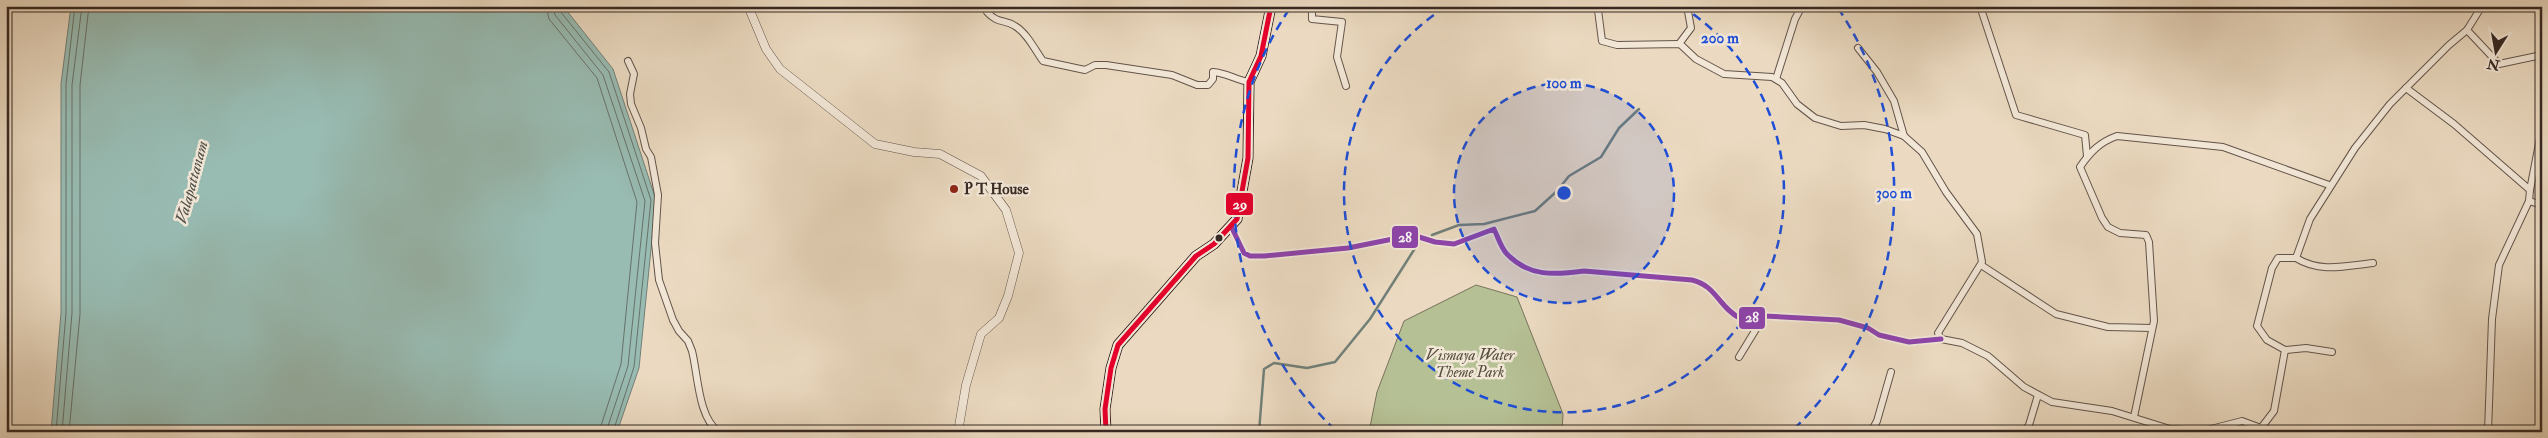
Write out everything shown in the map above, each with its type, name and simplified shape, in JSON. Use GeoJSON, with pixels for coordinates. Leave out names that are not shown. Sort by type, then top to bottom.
{"type":"FeatureCollection","features":[{"type":"Feature","properties":{"kind":"main road"},"geometry":{"type":"LineString","coordinates":[[1106,432],[1105,408],[1111,368],[1118,345],[1196,256],[1214,244],[1237,219],[1248,158],[1249,82],[1261,56],[1271,6]]}},
{"type":"Feature","properties":{"kind":"street"},"geometry":{"type":"LineString","coordinates":[[748,6],[766,49],[780,69],[875,144],[914,152],[940,154],[981,176],[1006,210],[1019,254],[1008,296],[999,318],[981,334],[966,385],[958,432]]}},
{"type":"Feature","properties":{"kind":"street"},"geometry":{"type":"LineString","coordinates":[[990,6],[987,12],[994,20],[1015,25],[1043,60],[1085,70],[1095,65],[1106,65],[1172,75],[1197,85],[1208,85],[1213,79],[1213,72],[1229,74],[1236,80],[1249,82]]}},
{"type":"Feature","properties":{"kind":"street"},"geometry":{"type":"LineString","coordinates":[[1312,6],[1312,19],[1342,22],[1337,57],[1346,86]]}},
{"type":"Feature","properties":{"kind":"street"},"geometry":{"type":"LineString","coordinates":[[1595,6],[1602,42],[1617,45],[1679,44],[1696,59],[1724,74],[1772,77],[1776,79],[1782,83],[1797,104],[1815,118],[1840,126],[1864,124],[1885,129],[1904,136],[1922,152],[1946,192],[1977,234],[1981,264],[1938,334],[1941,339]]}},
{"type":"Feature","properties":{"kind":"street"},"geometry":{"type":"LineString","coordinates":[[1679,44],[1691,28],[1687,6]]}},
{"type":"Feature","properties":{"kind":"street"},"geometry":{"type":"LineString","coordinates":[[1776,79],[1792,36],[1795,19],[1802,6]]}},
{"type":"Feature","properties":{"kind":"street"},"geometry":{"type":"LineString","coordinates":[[1980,6],[2016,115],[2085,135],[2087,156]]}},
{"type":"Feature","properties":{"kind":"street"},"geometry":{"type":"LineString","coordinates":[[2296,258],[2310,219],[2355,148],[2390,104],[2449,45],[2467,30],[2482,6]]}},
{"type":"Feature","properties":{"kind":"street"},"geometry":{"type":"LineString","coordinates":[[2467,30],[2499,64],[2542,55]]}},
{"type":"Feature","properties":{"kind":"street"},"geometry":{"type":"LineString","coordinates":[[1858,48],[1877,72],[1894,100],[1904,136]]}},
{"type":"Feature","properties":{"kind":"street"},"geometry":{"type":"LineString","coordinates":[[628,60],[634,74],[630,94],[631,104],[641,128],[646,149],[651,157],[658,196],[655,243],[659,280],[673,320],[679,332],[688,341],[692,351],[705,416],[719,432]]}},
{"type":"Feature","properties":{"kind":"street"},"geometry":{"type":"LineString","coordinates":[[2406,88],[2454,124],[2530,190]]}},
{"type":"Feature","properties":{"kind":"street"},"geometry":{"type":"LineString","coordinates":[[2488,432],[2492,319],[2500,264],[2529,201],[2542,128]]}},
{"type":"Feature","properties":{"kind":"street"},"geometry":{"type":"LineString","coordinates":[[2134,417],[2152,328],[2154,302],[2146,235],[2120,233],[2108,227],[2102,218],[2080,166],[2087,156],[2105,141],[2117,136],[2223,146],[2330,185]]}},
{"type":"Feature","properties":{"kind":"street"},"geometry":{"type":"LineString","coordinates":[[2529,201],[2542,205]]}},
{"type":"Feature","properties":{"kind":"street"},"geometry":{"type":"LineString","coordinates":[[1231,226],[1244,253],[1250,256],[1341,249],[1403,237],[1419,237],[1454,244],[1494,230],[1506,253],[1529,271],[1567,273],[1584,271],[1692,280],[1706,284],[1732,314],[1741,319],[1764,316],[1839,320],[1868,328],[1879,336],[1909,342],[1941,339],[1962,343],[1988,356],[2024,387],[2052,402],[2134,417],[2170,429],[2203,431],[2242,420],[2261,430],[2274,411],[2285,350]]}},
{"type":"Feature","properties":{"kind":"street"},"geometry":{"type":"LineString","coordinates":[[2332,352],[2306,348],[2285,350],[2267,340],[2256,326],[2272,268],[2278,258],[2296,258],[2308,266],[2323,267],[2373,264]]}},
{"type":"Feature","properties":{"kind":"street"},"geometry":{"type":"LineString","coordinates":[[1981,264],[2056,314],[2108,328],[2152,328]]}},
{"type":"Feature","properties":{"kind":"street"},"geometry":{"type":"LineString","coordinates":[[1739,357],[1764,316]]}},
{"type":"Feature","properties":{"kind":"street"},"geometry":{"type":"LineString","coordinates":[[1871,432],[1877,421],[1891,372]]}},
{"type":"Feature","properties":{"kind":"street"},"geometry":{"type":"LineString","coordinates":[[2024,432],[2029,425],[2038,394]]}},
{"type":"Feature","properties":{"kind":"green space","name":"Vismaya Water Theme Park"},"geometry":{"type":"Polygon","coordinates":[[[1476,285],[1517,297],[1563,414],[1562,432],[1369,432],[1377,392],[1404,321],[1476,285]]]}},
{"type":"Feature","properties":{"kind":"water","name":"Valapattanam"},"geometry":{"type":"Polygon","coordinates":[[[71,6],[563,6],[613,69],[656,200],[639,368],[617,432],[51,432],[61,313],[61,84],[71,6]]]}},
{"type":"Feature","properties":{"kind":"waterway"},"geometry":{"type":"LineString","coordinates":[[1432,235],[1459,225],[1484,224],[1535,211],[1557,191],[1569,176],[1601,157],[1619,128],[1639,109]]}},
{"type":"Feature","properties":{"kind":"waterway"},"geometry":{"type":"LineString","coordinates":[[1259,432],[1264,369],[1274,363],[1307,368],[1335,362],[1370,319],[1419,242]]}},
{"type":"Feature","properties":{"kind":"transit line","name":"29"},"geometry":{"type":"LineString","coordinates":[[1106,432],[1105,409],[1111,368],[1118,345],[1196,256],[1214,244],[1237,219],[1248,158],[1249,82],[1261,56],[1271,6]]}},
{"type":"Feature","properties":{"kind":"transit line","name":"28"},"geometry":{"type":"LineString","coordinates":[[1231,226],[1244,253],[1250,256],[1348,248],[1403,237],[1419,237],[1435,242],[1454,244],[1494,229],[1501,246],[1507,254],[1524,267],[1533,271],[1543,273],[1584,271],[1692,280],[1707,287],[1727,309],[1741,319],[1764,316],[1839,320],[1868,328],[1879,335],[1909,342],[1941,339]]}},
{"type":"Feature","properties":{"kind":"place","name":"P T House"},"geometry":{"type":"Point","coordinates":[954,189]}}]}
